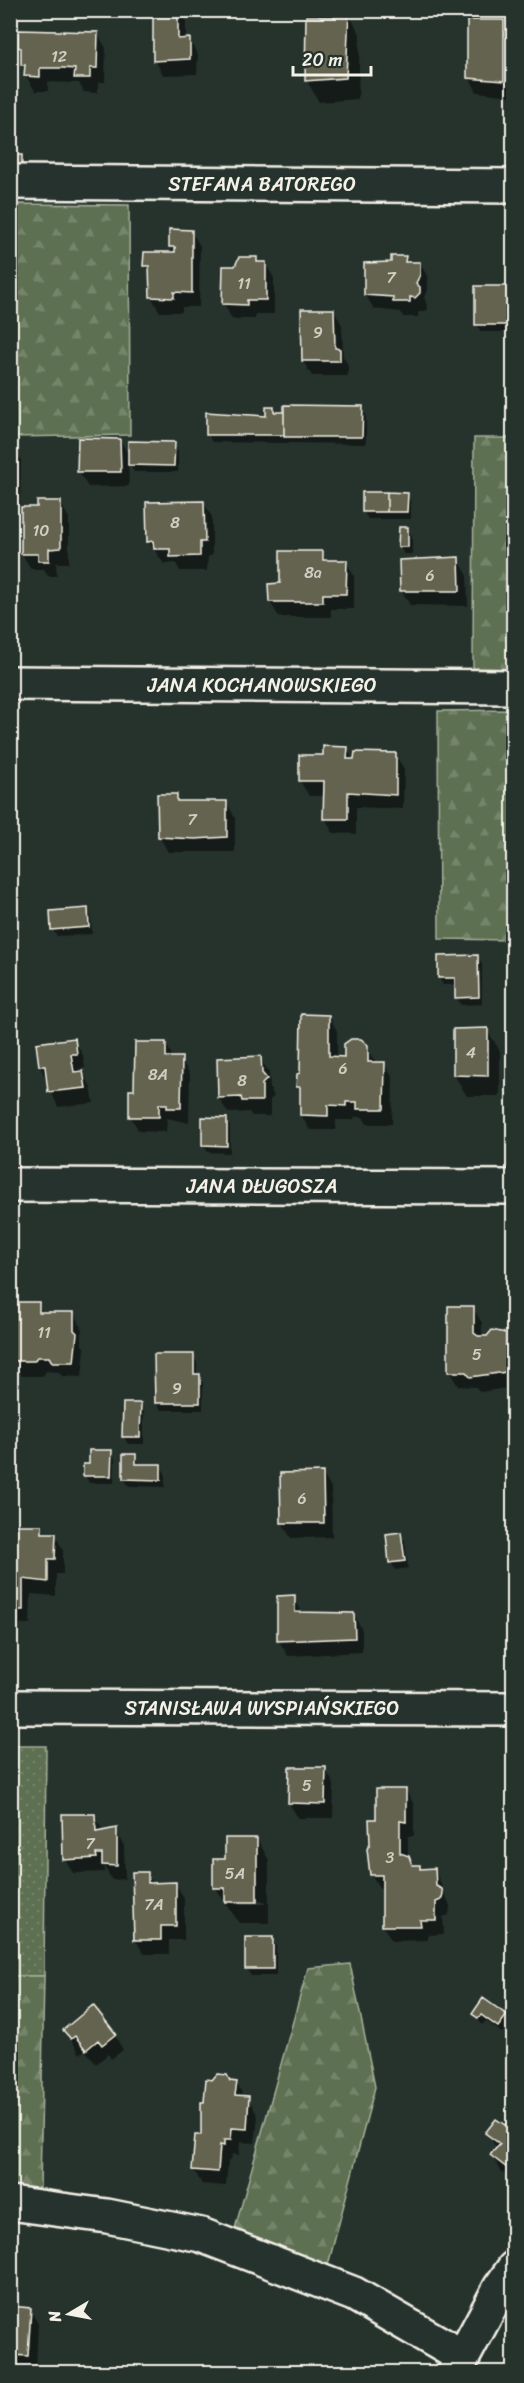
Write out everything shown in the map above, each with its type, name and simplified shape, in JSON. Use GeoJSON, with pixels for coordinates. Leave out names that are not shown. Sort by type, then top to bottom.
{"type":"FeatureCollection","features":[{"type":"Feature","properties":{"kind":"street","name":"STEFANA BATOREGO"},"geometry":{"type":"LineString","coordinates":[[10,182],[513,186]]}},
{"type":"Feature","properties":{"kind":"street","name":"JANA KOCHANOWSKIEGO"},"geometry":{"type":"LineString","coordinates":[[10,683],[513,687]]}},
{"type":"Feature","properties":{"kind":"street","name":"JANA DŁUGOSZA"},"geometry":{"type":"LineString","coordinates":[[10,1185],[513,1187]]}},
{"type":"Feature","properties":{"kind":"street","name":"STANISŁAWA WYSPIAŃSKIEGO"},"geometry":{"type":"LineString","coordinates":[[10,1707],[513,1709]]}},
{"type":"Feature","properties":{"kind":"street"},"geometry":{"type":"LineString","coordinates":[[10,2203],[107,2216],[201,2235],[354,2294],[459,2365],[513,2268]]}},
{"type":"Feature","properties":{"kind":"green space"},"geometry":{"type":"Polygon","coordinates":[[[10,204],[129,205],[130,435],[11,437],[10,204]]]}},
{"type":"Feature","properties":{"kind":"green space"},"geometry":{"type":"Polygon","coordinates":[[[474,438],[513,438],[513,669],[473,668],[474,438]]]}},
{"type":"Feature","properties":{"kind":"green space"},"geometry":{"type":"Polygon","coordinates":[[[513,710],[513,940],[439,939],[438,711],[513,710]]]}},
{"type":"Feature","properties":{"kind":"green space"},"geometry":{"type":"Polygon","coordinates":[[[11,1746],[46,1746],[44,1976],[11,1976],[11,1746]]]}},
{"type":"Feature","properties":{"kind":"green space"},"geometry":{"type":"Polygon","coordinates":[[[350,1964],[375,2087],[328,2265],[234,2232],[308,1968],[350,1964]]]}},
{"type":"Feature","properties":{"kind":"green space"},"geometry":{"type":"Polygon","coordinates":[[[11,1976],[44,1976],[40,2188],[11,2187],[11,1976]]]}},
{"type":"Feature","properties":{"kind":"building"},"geometry":{"type":"Polygon","coordinates":[[[153,10],[178,10],[178,39],[190,38],[190,59],[153,61],[153,10]]]}},
{"type":"Feature","properties":{"kind":"building"},"geometry":{"type":"Polygon","coordinates":[[[335,11],[349,11],[346,78],[305,81],[306,16],[335,16],[335,11]]]}},
{"type":"Feature","properties":{"kind":"building"},"geometry":{"type":"Polygon","coordinates":[[[467,20],[504,20],[504,81],[467,78],[467,20]]]}},
{"type":"Feature","properties":{"kind":"building"},"geometry":{"type":"Polygon","coordinates":[[[18,30],[98,32],[97,68],[90,68],[90,78],[74,78],[75,69],[63,68],[40,68],[40,77],[24,76],[25,65],[21,65],[18,30]]]}},
{"type":"Feature","properties":{"kind":"building"},"geometry":{"type":"Polygon","coordinates":[[[10,155],[22,155],[22,166],[10,166],[10,155]]]}},
{"type":"Feature","properties":{"kind":"building"},"geometry":{"type":"Polygon","coordinates":[[[169,229],[192,230],[192,293],[174,292],[174,298],[150,297],[149,266],[143,266],[144,252],[175,252],[175,247],[169,247],[169,229]]]}},
{"type":"Feature","properties":{"kind":"building"},"geometry":{"type":"Polygon","coordinates":[[[391,256],[406,256],[405,262],[420,262],[420,275],[416,283],[420,287],[420,293],[415,298],[410,297],[410,302],[393,302],[393,297],[364,295],[364,263],[391,262],[391,256]]]}},
{"type":"Feature","properties":{"kind":"building"},"geometry":{"type":"Polygon","coordinates":[[[239,257],[257,257],[257,262],[266,262],[266,300],[247,300],[247,305],[222,304],[223,266],[235,266],[239,257]]]}},
{"type":"Feature","properties":{"kind":"building"},"geometry":{"type":"Polygon","coordinates":[[[475,286],[514,286],[514,325],[475,325],[475,286]]]}},
{"type":"Feature","properties":{"kind":"building"},"geometry":{"type":"Polygon","coordinates":[[[301,309],[334,309],[335,348],[340,349],[340,361],[302,361],[301,309]]]}},
{"type":"Feature","properties":{"kind":"building"},"geometry":{"type":"Polygon","coordinates":[[[284,405],[363,406],[362,437],[284,437],[284,405]]]}},
{"type":"Feature","properties":{"kind":"building"},"geometry":{"type":"Polygon","coordinates":[[[266,407],[274,407],[274,412],[284,412],[284,435],[206,435],[206,412],[266,416],[266,407]]]}},
{"type":"Feature","properties":{"kind":"building"},"geometry":{"type":"Polygon","coordinates":[[[78,438],[120,439],[121,472],[77,472],[78,438]]]}},
{"type":"Feature","properties":{"kind":"building"},"geometry":{"type":"Polygon","coordinates":[[[128,441],[175,442],[174,466],[128,465],[128,441]]]}},
{"type":"Feature","properties":{"kind":"building"},"geometry":{"type":"Polygon","coordinates":[[[362,492],[387,492],[387,512],[362,512],[362,492]]]}},
{"type":"Feature","properties":{"kind":"building"},"geometry":{"type":"Polygon","coordinates":[[[387,492],[408,493],[407,512],[387,512],[387,492]]]}},
{"type":"Feature","properties":{"kind":"building"},"geometry":{"type":"Polygon","coordinates":[[[37,501],[61,501],[61,548],[49,549],[49,561],[38,561],[38,554],[21,554],[21,507],[37,507],[37,501]]]}},
{"type":"Feature","properties":{"kind":"building"},"geometry":{"type":"Polygon","coordinates":[[[204,501],[205,542],[200,542],[200,556],[170,557],[170,549],[154,549],[153,541],[147,542],[146,502],[204,501]]]}},
{"type":"Feature","properties":{"kind":"building"},"geometry":{"type":"Polygon","coordinates":[[[399,527],[408,527],[408,547],[398,547],[399,527]]]}},
{"type":"Feature","properties":{"kind":"building"},"geometry":{"type":"Polygon","coordinates":[[[280,551],[323,551],[323,560],[347,560],[346,594],[323,594],[323,602],[269,602],[268,584],[280,583],[280,551]]]}},
{"type":"Feature","properties":{"kind":"building"},"geometry":{"type":"Polygon","coordinates":[[[459,557],[460,591],[400,591],[399,560],[459,557]]]}},
{"type":"Feature","properties":{"kind":"building"},"geometry":{"type":"Polygon","coordinates":[[[323,746],[348,747],[347,759],[354,759],[355,752],[396,753],[396,795],[348,792],[348,819],[323,819],[324,781],[299,781],[299,755],[323,755],[323,746]]]}},
{"type":"Feature","properties":{"kind":"building"},"geometry":{"type":"Polygon","coordinates":[[[157,794],[177,794],[177,801],[227,801],[227,837],[195,839],[158,837],[157,794]]]}},
{"type":"Feature","properties":{"kind":"building"},"geometry":{"type":"Polygon","coordinates":[[[88,908],[89,927],[51,930],[50,911],[88,908]]]}},
{"type":"Feature","properties":{"kind":"building"},"geometry":{"type":"Polygon","coordinates":[[[478,955],[479,997],[455,998],[455,978],[438,978],[438,956],[478,955]]]}},
{"type":"Feature","properties":{"kind":"building"},"geometry":{"type":"Polygon","coordinates":[[[301,1014],[329,1015],[329,1056],[344,1057],[344,1044],[351,1039],[361,1039],[368,1045],[368,1062],[385,1062],[384,1109],[357,1109],[357,1102],[346,1102],[346,1106],[328,1105],[328,1116],[300,1115],[300,1087],[296,1087],[297,1074],[300,1073],[301,1014]]]}},
{"type":"Feature","properties":{"kind":"building"},"geometry":{"type":"Polygon","coordinates":[[[488,1028],[488,1076],[453,1075],[453,1029],[488,1028]]]}},
{"type":"Feature","properties":{"kind":"building"},"geometry":{"type":"Polygon","coordinates":[[[75,1038],[77,1054],[71,1054],[74,1072],[83,1071],[86,1088],[48,1092],[45,1066],[39,1066],[36,1043],[75,1038]]]}},
{"type":"Feature","properties":{"kind":"building"},"geometry":{"type":"Polygon","coordinates":[[[135,1042],[166,1042],[166,1057],[182,1057],[181,1108],[167,1108],[167,1104],[159,1104],[159,1117],[129,1117],[129,1090],[134,1090],[135,1042]]]}},
{"type":"Feature","properties":{"kind":"building"},"geometry":{"type":"Polygon","coordinates":[[[261,1056],[262,1073],[267,1079],[262,1084],[262,1101],[242,1101],[241,1097],[218,1098],[217,1058],[261,1056]]]}},
{"type":"Feature","properties":{"kind":"building"},"geometry":{"type":"Polygon","coordinates":[[[202,1117],[227,1118],[227,1146],[202,1145],[202,1117]]]}},
{"type":"Feature","properties":{"kind":"building"},"geometry":{"type":"Polygon","coordinates":[[[13,1302],[39,1302],[39,1312],[74,1312],[74,1330],[77,1333],[74,1362],[52,1362],[49,1357],[37,1357],[34,1361],[12,1361],[13,1302]]]}},
{"type":"Feature","properties":{"kind":"building"},"geometry":{"type":"Polygon","coordinates":[[[448,1306],[474,1306],[474,1333],[478,1336],[487,1336],[492,1330],[506,1333],[506,1372],[470,1377],[466,1372],[448,1372],[448,1306]]]}},
{"type":"Feature","properties":{"kind":"building"},"geometry":{"type":"Polygon","coordinates":[[[512,1327],[514,1327],[514,1369],[512,1369],[512,1327]]]}},
{"type":"Feature","properties":{"kind":"building"},"geometry":{"type":"Polygon","coordinates":[[[154,1354],[194,1354],[194,1374],[200,1374],[200,1403],[155,1403],[154,1354]]]}},
{"type":"Feature","properties":{"kind":"building"},"geometry":{"type":"Polygon","coordinates":[[[10,1384],[14,1384],[13,1436],[10,1436],[10,1384]]]}},
{"type":"Feature","properties":{"kind":"building"},"geometry":{"type":"Polygon","coordinates":[[[123,1403],[141,1403],[140,1437],[122,1437],[123,1403]]]}},
{"type":"Feature","properties":{"kind":"building"},"geometry":{"type":"Polygon","coordinates":[[[89,1450],[112,1450],[111,1476],[83,1476],[83,1464],[89,1464],[89,1450]]]}},
{"type":"Feature","properties":{"kind":"building"},"geometry":{"type":"Polygon","coordinates":[[[123,1454],[136,1454],[136,1464],[161,1464],[161,1480],[123,1479],[123,1454]]]}},
{"type":"Feature","properties":{"kind":"building"},"geometry":{"type":"Polygon","coordinates":[[[323,1472],[324,1523],[281,1523],[280,1473],[323,1472]]]}},
{"type":"Feature","properties":{"kind":"building"},"geometry":{"type":"Polygon","coordinates":[[[15,1525],[42,1525],[42,1533],[56,1533],[55,1559],[48,1559],[48,1582],[23,1579],[23,1610],[10,1610],[10,1533],[15,1533],[15,1525]]]}},
{"type":"Feature","properties":{"kind":"building"},"geometry":{"type":"Polygon","coordinates":[[[401,1532],[405,1561],[389,1563],[386,1534],[401,1532]]]}},
{"type":"Feature","properties":{"kind":"building"},"geometry":{"type":"Polygon","coordinates":[[[295,1595],[295,1612],[354,1613],[355,1638],[277,1641],[277,1596],[295,1595]]]}},
{"type":"Feature","properties":{"kind":"building"},"geometry":{"type":"Polygon","coordinates":[[[289,1767],[326,1767],[325,1804],[288,1803],[289,1767]]]}},
{"type":"Feature","properties":{"kind":"building"},"geometry":{"type":"Polygon","coordinates":[[[376,1789],[406,1789],[406,1822],[400,1821],[400,1853],[409,1856],[412,1865],[420,1865],[420,1869],[435,1868],[436,1886],[442,1889],[441,1900],[436,1902],[436,1920],[420,1920],[421,1926],[382,1926],[382,1875],[370,1875],[367,1849],[370,1843],[369,1819],[376,1819],[376,1789]]]}},
{"type":"Feature","properties":{"kind":"building"},"geometry":{"type":"Polygon","coordinates":[[[62,1814],[95,1814],[96,1832],[117,1828],[117,1866],[102,1865],[102,1854],[96,1854],[97,1858],[63,1860],[62,1814]]]}},
{"type":"Feature","properties":{"kind":"building"},"geometry":{"type":"Polygon","coordinates":[[[225,1838],[257,1838],[257,1902],[225,1902],[225,1888],[213,1888],[213,1859],[225,1859],[225,1838]]]}},
{"type":"Feature","properties":{"kind":"building"},"geometry":{"type":"Polygon","coordinates":[[[132,1872],[148,1872],[148,1883],[176,1882],[176,1926],[161,1926],[161,1940],[134,1940],[132,1872]]]}},
{"type":"Feature","properties":{"kind":"building"},"geometry":{"type":"Polygon","coordinates":[[[245,1937],[273,1937],[273,1969],[245,1969],[245,1937]]]}},
{"type":"Feature","properties":{"kind":"building"},"geometry":{"type":"Polygon","coordinates":[[[483,1998],[507,2015],[498,2027],[481,2015],[478,2018],[472,2014],[483,1998]]]}},
{"type":"Feature","properties":{"kind":"building"},"geometry":{"type":"Polygon","coordinates":[[[93,2005],[116,2034],[102,2045],[98,2040],[86,2050],[75,2036],[71,2039],[63,2030],[93,2005]]]}},
{"type":"Feature","properties":{"kind":"building"},"geometry":{"type":"Polygon","coordinates":[[[217,2074],[227,2075],[230,2081],[237,2082],[235,2095],[249,2096],[247,2129],[232,2128],[231,2140],[224,2140],[224,2146],[220,2145],[218,2172],[192,2170],[195,2135],[201,2135],[201,2102],[204,2102],[206,2079],[212,2080],[217,2074]]]}},
{"type":"Feature","properties":{"kind":"building"},"geometry":{"type":"Polygon","coordinates":[[[514,2115],[514,2160],[507,2168],[490,2155],[500,2144],[485,2133],[496,2119],[505,2125],[514,2115]]]}},
{"type":"Feature","properties":{"kind":"building"},"geometry":{"type":"Polygon","coordinates":[[[10,2306],[31,2308],[28,2356],[10,2355],[10,2306]]]}}]}
